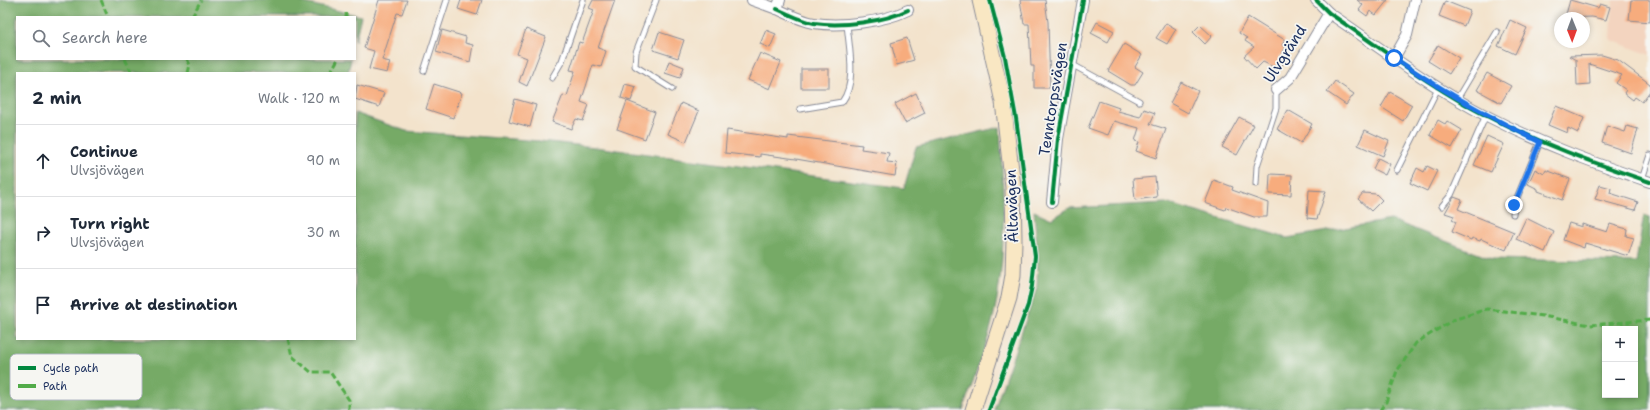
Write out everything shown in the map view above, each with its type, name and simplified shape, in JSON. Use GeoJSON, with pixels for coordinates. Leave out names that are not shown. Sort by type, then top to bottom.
{"type":"FeatureCollection","features":[{"type":"Feature","properties":{"kind":"main road","name":"Ältavägen"},"geometry":{"type":"LineString","coordinates":[[973,410],[1009,298],[1013,275],[1014,240],[1013,187],[1003,102],[980,0]]}},
{"type":"Feature","properties":{"kind":"street"},"geometry":{"type":"LineString","coordinates":[[752,0],[778,4],[814,23],[847,24],[895,16],[908,10]]}},
{"type":"Feature","properties":{"kind":"street","name":"Tenntorpsvägen"},"geometry":{"type":"LineString","coordinates":[[1052,202],[1058,139],[1083,0]]}},
{"type":"Feature","properties":{"kind":"street"},"geometry":{"type":"LineString","coordinates":[[1316,0],[1329,13],[1394,58],[1438,88],[1486,116],[1540,142],[1646,181]]}},
{"type":"Feature","properties":{"kind":"street"},"geometry":{"type":"LineString","coordinates":[[1394,58],[1407,35],[1415,0]]}},
{"type":"Feature","properties":{"kind":"street","name":"Ulvgränd"},"geometry":{"type":"LineString","coordinates":[[1276,90],[1290,78],[1329,13]]}},
{"type":"Feature","properties":{"kind":"lane"},"geometry":{"type":"LineString","coordinates":[[424,71],[447,0]]}},
{"type":"Feature","properties":{"kind":"lane"},"geometry":{"type":"LineString","coordinates":[[552,78],[562,61],[583,0]]}},
{"type":"Feature","properties":{"kind":"lane"},"geometry":{"type":"LineString","coordinates":[[656,0],[636,52],[635,66],[672,89]]}},
{"type":"Feature","properties":{"kind":"lane"},"geometry":{"type":"LineString","coordinates":[[800,109],[842,102],[848,94],[850,80],[847,24]]}},
{"type":"Feature","properties":{"kind":"lane"},"geometry":{"type":"LineString","coordinates":[[1457,99],[1496,32]]}},
{"type":"Feature","properties":{"kind":"lane","name":"Tenntorpsvägen"},"geometry":{"type":"LineString","coordinates":[[1071,64],[1140,101]]}},
{"type":"Feature","properties":{"kind":"lane"},"geometry":{"type":"LineString","coordinates":[[1397,170],[1438,88]]}},
{"type":"Feature","properties":{"kind":"lane","name":"Ulvgränd"},"geometry":{"type":"LineString","coordinates":[[1256,184],[1257,166],[1276,108],[1276,90]]}},
{"type":"Feature","properties":{"kind":"lane"},"geometry":{"type":"LineString","coordinates":[[1442,206],[1451,195],[1486,116]]}},
{"type":"Feature","properties":{"kind":"lane"},"geometry":{"type":"LineString","coordinates":[[1513,214],[1514,205],[1540,142]]}},
{"type":"Feature","properties":{"kind":"lane"},"geometry":{"type":"LineString","coordinates":[[1646,181],[1650,155]]}},
{"type":"Feature","properties":{"kind":"shaded area"},"geometry":{"type":"Polygon","coordinates":[[[1613,0],[1650,0],[1650,55],[1611,40],[1613,0]]]}},
{"type":"Feature","properties":{"kind":"green space"},"geometry":{"type":"Polygon","coordinates":[[[0,0],[292,0],[361,16],[356,37],[356,16],[16,16],[16,60],[351,60],[348,72],[16,72],[16,340],[356,340],[356,113],[406,131],[540,141],[595,147],[904,188],[916,147],[1000,127],[1003,244],[998,291],[988,339],[963,410],[0,410],[0,0]]]}},
{"type":"Feature","properties":{"kind":"green space"},"geometry":{"type":"Polygon","coordinates":[[[1166,203],[1287,238],[1391,220],[1492,259],[1636,262],[1644,215],[1650,217],[1650,410],[994,410],[1037,288],[1038,257],[1034,211],[1052,219],[1069,208],[1166,203]]]}},
{"type":"Feature","properties":{"kind":"building"},"geometry":{"type":"Polygon","coordinates":[[[379,0],[407,0],[402,14],[397,13],[382,60],[390,62],[387,73],[369,69],[374,51],[364,48],[379,0]]]}},
{"type":"Feature","properties":{"kind":"building"},"geometry":{"type":"Polygon","coordinates":[[[461,0],[482,0],[477,15],[458,9],[461,0]]]}},
{"type":"Feature","properties":{"kind":"building"},"geometry":{"type":"Polygon","coordinates":[[[593,0],[615,0],[598,48],[606,51],[601,67],[593,65],[581,102],[589,105],[583,121],[576,119],[571,129],[552,122],[563,95],[567,96],[575,71],[570,70],[579,42],[582,43],[594,10],[589,8],[593,0]]]}},
{"type":"Feature","properties":{"kind":"building"},"geometry":{"type":"Polygon","coordinates":[[[1020,0],[1045,0],[1048,22],[1050,88],[1034,88],[1034,66],[1031,66],[1029,24],[1024,24],[1020,0]]]}},
{"type":"Feature","properties":{"kind":"building"},"geometry":{"type":"Polygon","coordinates":[[[1357,0],[1388,0],[1376,15],[1370,11],[1367,16],[1359,10],[1363,5],[1357,0]]]}},
{"type":"Feature","properties":{"kind":"building"},"geometry":{"type":"Polygon","coordinates":[[[1570,0],[1598,8],[1600,4],[1610,7],[1606,20],[1590,17],[1590,12],[1567,12],[1570,0]]]}},
{"type":"Feature","properties":{"kind":"building"},"geometry":{"type":"Polygon","coordinates":[[[1631,0],[1650,0],[1650,22],[1629,20],[1631,0]]]}},
{"type":"Feature","properties":{"kind":"building"},"geometry":{"type":"Polygon","coordinates":[[[1445,1],[1470,11],[1464,26],[1439,16],[1445,1]]]}},
{"type":"Feature","properties":{"kind":"building"},"geometry":{"type":"Polygon","coordinates":[[[1248,17],[1285,40],[1282,45],[1286,47],[1279,58],[1284,61],[1280,70],[1263,62],[1256,69],[1244,56],[1254,47],[1245,41],[1247,38],[1239,33],[1248,17]]]}},
{"type":"Feature","properties":{"kind":"building"},"geometry":{"type":"Polygon","coordinates":[[[1510,20],[1527,28],[1515,54],[1498,46],[1510,20]]]}},
{"type":"Feature","properties":{"kind":"building"},"geometry":{"type":"Polygon","coordinates":[[[1097,22],[1114,31],[1108,42],[1091,33],[1097,22]]]}},
{"type":"Feature","properties":{"kind":"building"},"geometry":{"type":"Polygon","coordinates":[[[1166,23],[1176,29],[1167,44],[1156,38],[1166,23]]]}},
{"type":"Feature","properties":{"kind":"building"},"geometry":{"type":"Polygon","coordinates":[[[1200,25],[1212,36],[1205,44],[1193,32],[1200,25]]]}},
{"type":"Feature","properties":{"kind":"building"},"geometry":{"type":"Polygon","coordinates":[[[526,29],[546,37],[527,86],[519,82],[527,58],[517,54],[526,29]]]}},
{"type":"Feature","properties":{"kind":"building"},"geometry":{"type":"Polygon","coordinates":[[[442,30],[466,37],[465,43],[473,45],[470,62],[436,52],[442,30]]]}},
{"type":"Feature","properties":{"kind":"building"},"geometry":{"type":"Polygon","coordinates":[[[766,30],[776,34],[770,48],[760,44],[766,30]]]}},
{"type":"Feature","properties":{"kind":"building"},"geometry":{"type":"Polygon","coordinates":[[[659,32],[684,40],[678,58],[653,50],[659,32]]]}},
{"type":"Feature","properties":{"kind":"building"},"geometry":{"type":"Polygon","coordinates":[[[907,38],[914,60],[897,65],[891,43],[907,38]]]}},
{"type":"Feature","properties":{"kind":"building"},"geometry":{"type":"Polygon","coordinates":[[[1124,44],[1142,55],[1135,67],[1143,72],[1135,85],[1131,85],[1108,71],[1124,44]]]}},
{"type":"Feature","properties":{"kind":"building"},"geometry":{"type":"Polygon","coordinates":[[[1438,45],[1459,58],[1449,74],[1428,61],[1438,45]]]}},
{"type":"Feature","properties":{"kind":"building"},"geometry":{"type":"Polygon","coordinates":[[[760,53],[781,62],[770,89],[748,80],[760,53]]]}},
{"type":"Feature","properties":{"kind":"building"},"geometry":{"type":"Polygon","coordinates":[[[1602,55],[1618,60],[1650,84],[1650,91],[1642,102],[1635,97],[1633,100],[1624,93],[1626,90],[1616,83],[1622,75],[1589,64],[1590,84],[1577,85],[1576,60],[1569,56],[1602,55]]]}},
{"type":"Feature","properties":{"kind":"building"},"geometry":{"type":"Polygon","coordinates":[[[669,61],[684,67],[680,78],[665,73],[669,61]]]}},
{"type":"Feature","properties":{"kind":"building"},"geometry":{"type":"Polygon","coordinates":[[[801,69],[829,69],[829,88],[801,88],[801,69]]]}},
{"type":"Feature","properties":{"kind":"building"},"geometry":{"type":"Polygon","coordinates":[[[1487,73],[1511,86],[1501,103],[1477,90],[1487,73]]]}},
{"type":"Feature","properties":{"kind":"building"},"geometry":{"type":"Polygon","coordinates":[[[1335,81],[1354,94],[1346,105],[1327,92],[1335,81]]]}},
{"type":"Feature","properties":{"kind":"building"},"geometry":{"type":"Polygon","coordinates":[[[1181,82],[1198,91],[1188,113],[1170,103],[1181,82]]]}},
{"type":"Feature","properties":{"kind":"building"},"geometry":{"type":"Polygon","coordinates":[[[434,84],[462,93],[453,118],[426,109],[434,84]]]}},
{"type":"Feature","properties":{"kind":"building"},"geometry":{"type":"Polygon","coordinates":[[[625,84],[636,87],[631,101],[621,98],[625,84]]]}},
{"type":"Feature","properties":{"kind":"building"},"geometry":{"type":"Polygon","coordinates":[[[357,85],[384,93],[379,107],[356,99],[357,85]]]}},
{"type":"Feature","properties":{"kind":"building"},"geometry":{"type":"Polygon","coordinates":[[[1390,92],[1412,105],[1403,121],[1381,107],[1390,92]]]}},
{"type":"Feature","properties":{"kind":"building"},"geometry":{"type":"Polygon","coordinates":[[[916,93],[925,113],[905,123],[895,104],[916,93]]]}},
{"type":"Feature","properties":{"kind":"building"},"geometry":{"type":"Polygon","coordinates":[[[515,99],[536,105],[530,127],[509,121],[515,99]]]}},
{"type":"Feature","properties":{"kind":"building"},"geometry":{"type":"Polygon","coordinates":[[[627,101],[655,112],[645,139],[617,129],[627,101]]]}},
{"type":"Feature","properties":{"kind":"building"},"geometry":{"type":"Polygon","coordinates":[[[1099,101],[1119,108],[1118,111],[1140,117],[1144,109],[1155,113],[1150,124],[1166,129],[1156,158],[1136,151],[1139,142],[1135,141],[1139,128],[1114,121],[1108,135],[1088,128],[1099,101]]]}},
{"type":"Feature","properties":{"kind":"building"},"geometry":{"type":"Polygon","coordinates":[[[681,103],[699,111],[686,142],[668,134],[681,103]]]}},
{"type":"Feature","properties":{"kind":"building"},"geometry":{"type":"Polygon","coordinates":[[[1556,106],[1584,118],[1578,133],[1568,128],[1567,133],[1548,125],[1556,106]]]}},
{"type":"Feature","properties":{"kind":"building"},"geometry":{"type":"Polygon","coordinates":[[[1288,110],[1312,124],[1301,143],[1277,129],[1288,110]]]}},
{"type":"Feature","properties":{"kind":"building"},"geometry":{"type":"Polygon","coordinates":[[[1239,117],[1254,125],[1237,155],[1222,147],[1239,117]]]}},
{"type":"Feature","properties":{"kind":"building"},"geometry":{"type":"Polygon","coordinates":[[[1438,120],[1445,124],[1447,121],[1462,130],[1452,148],[1430,135],[1438,120]]]}},
{"type":"Feature","properties":{"kind":"building"},"geometry":{"type":"Polygon","coordinates":[[[1607,126],[1625,132],[1627,126],[1638,129],[1631,153],[1602,143],[1607,126]]]}},
{"type":"Feature","properties":{"kind":"building"},"geometry":{"type":"Polygon","coordinates":[[[727,130],[788,139],[788,136],[862,145],[861,149],[889,153],[887,162],[897,163],[895,176],[760,154],[760,157],[725,153],[727,130]]]}},
{"type":"Feature","properties":{"kind":"building"},"geometry":{"type":"Polygon","coordinates":[[[1365,130],[1389,141],[1383,156],[1358,145],[1365,130]]]}},
{"type":"Feature","properties":{"kind":"building"},"geometry":{"type":"Polygon","coordinates":[[[1487,136],[1504,144],[1491,172],[1474,165],[1487,136]]]}},
{"type":"Feature","properties":{"kind":"building"},"geometry":{"type":"Polygon","coordinates":[[[1378,158],[1390,164],[1385,175],[1373,169],[1378,158]]]}},
{"type":"Feature","properties":{"kind":"building"},"geometry":{"type":"Polygon","coordinates":[[[1427,166],[1437,171],[1427,191],[1410,183],[1417,168],[1424,172],[1427,166]]]}},
{"type":"Feature","properties":{"kind":"building"},"geometry":{"type":"Polygon","coordinates":[[[1535,169],[1544,174],[1546,170],[1570,179],[1562,200],[1538,191],[1538,189],[1528,184],[1535,169]]]}},
{"type":"Feature","properties":{"kind":"building"},"geometry":{"type":"Polygon","coordinates":[[[1270,174],[1292,175],[1291,195],[1269,194],[1270,174]]]}},
{"type":"Feature","properties":{"kind":"building"},"geometry":{"type":"Polygon","coordinates":[[[1155,177],[1157,197],[1135,200],[1133,179],[1155,177]]]}},
{"type":"Feature","properties":{"kind":"building"},"geometry":{"type":"Polygon","coordinates":[[[1214,180],[1233,187],[1232,190],[1268,203],[1267,217],[1254,217],[1226,207],[1225,210],[1205,203],[1214,180]]]}},
{"type":"Feature","properties":{"kind":"building"},"geometry":{"type":"Polygon","coordinates":[[[1600,185],[1611,188],[1610,193],[1638,202],[1635,210],[1595,199],[1600,185]]]}},
{"type":"Feature","properties":{"kind":"building"},"geometry":{"type":"Polygon","coordinates":[[[1309,190],[1326,191],[1317,219],[1307,218],[1309,190]]]}},
{"type":"Feature","properties":{"kind":"building"},"geometry":{"type":"Polygon","coordinates":[[[1363,193],[1376,194],[1382,200],[1371,211],[1358,199],[1363,193]]]}},
{"type":"Feature","properties":{"kind":"building"},"geometry":{"type":"Polygon","coordinates":[[[1454,197],[1462,200],[1458,209],[1514,232],[1506,250],[1481,239],[1480,241],[1472,238],[1471,240],[1452,232],[1456,222],[1452,220],[1454,216],[1445,213],[1454,197]]]}},
{"type":"Feature","properties":{"kind":"building"},"geometry":{"type":"Polygon","coordinates":[[[1526,218],[1554,232],[1545,252],[1516,239],[1526,218]]]}},
{"type":"Feature","properties":{"kind":"building"},"geometry":{"type":"Polygon","coordinates":[[[1569,223],[1582,227],[1582,224],[1607,232],[1610,224],[1627,229],[1626,236],[1634,238],[1628,256],[1585,243],[1584,248],[1563,240],[1569,223]]]}},
{"type":"Feature","properties":{"kind":"marked path"},"geometry":{"type":"LineString","coordinates":[[101,0],[108,16]]}},
{"type":"Feature","properties":{"kind":"marked path"},"geometry":{"type":"LineString","coordinates":[[193,16],[201,0]]}},
{"type":"Feature","properties":{"kind":"marked path"},"geometry":{"type":"LineString","coordinates":[[126,60],[132,72]]}},
{"type":"Feature","properties":{"kind":"marked path"},"geometry":{"type":"LineString","coordinates":[[188,60],[190,65],[188,72]]}},
{"type":"Feature","properties":{"kind":"marked path"},"geometry":{"type":"LineString","coordinates":[[331,72],[337,60]]}},
{"type":"Feature","properties":{"kind":"marked path"},"geometry":{"type":"LineString","coordinates":[[1380,410],[1386,402],[1397,371],[1416,343],[1453,320],[1487,309],[1543,316],[1590,325],[1650,320]]}},
{"type":"Feature","properties":{"kind":"marked path"},"geometry":{"type":"LineString","coordinates":[[288,340],[292,356],[311,372],[330,372],[349,400],[349,410]]}},
{"type":"Feature","properties":{"kind":"cycle path"},"geometry":{"type":"LineString","coordinates":[[989,410],[1028,305],[1032,286],[1035,256],[1016,118],[1005,57],[990,0]]}},
{"type":"Feature","properties":{"kind":"cycle path"},"geometry":{"type":"LineString","coordinates":[[1052,202],[1058,139],[1083,0]]}},
{"type":"Feature","properties":{"kind":"cycle path"},"geometry":{"type":"LineString","coordinates":[[1316,0],[1329,13],[1406,67],[1466,105],[1507,126],[1567,152],[1650,182]]}},
{"type":"Feature","properties":{"kind":"cycle path"},"geometry":{"type":"LineString","coordinates":[[777,9],[809,22],[825,24],[849,24],[887,18],[908,10]]}},
{"type":"Feature","properties":{"kind":"route"},"geometry":{"type":"LineString","coordinates":[[1394,58],[1438,88],[1486,116],[1540,142],[1514,205]]}}]}
